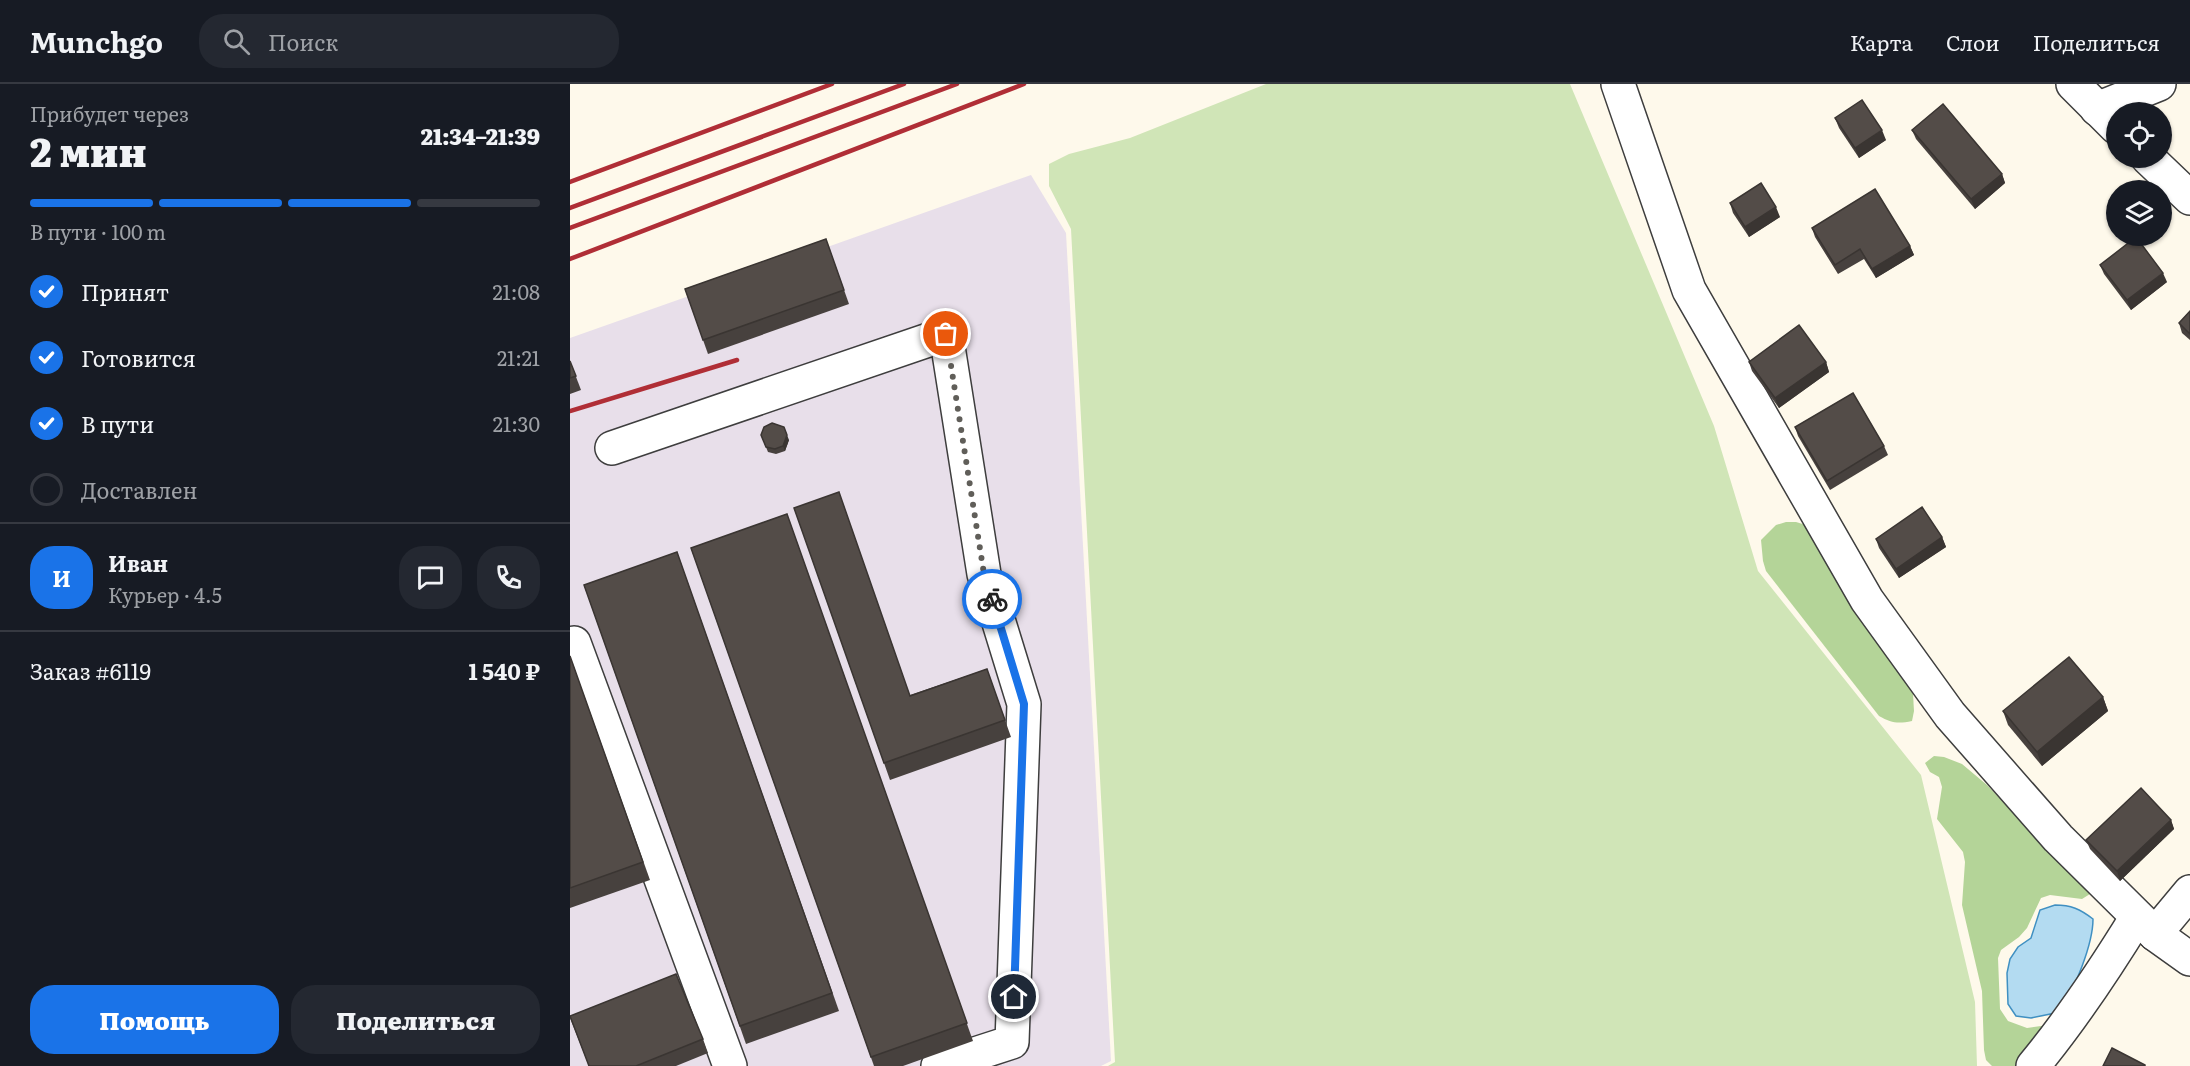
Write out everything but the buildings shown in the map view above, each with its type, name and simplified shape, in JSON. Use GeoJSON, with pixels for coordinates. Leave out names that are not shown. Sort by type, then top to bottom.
{"type":"FeatureCollection","features":[{"type":"Feature","properties":{"kind":"street"},"geometry":{"type":"LineString","coordinates":[[1618,84],[1689,290],[1866,600],[1950,715],[2058,838],[2146,925],[2190,958]]}},
{"type":"Feature","properties":{"kind":"street"},"geometry":{"type":"LineString","coordinates":[[2073,84],[2106,117]]}},
{"type":"Feature","properties":{"kind":"street"},"geometry":{"type":"LineString","coordinates":[[2131,102],[2159,84]]}},
{"type":"Feature","properties":{"kind":"street"},"geometry":{"type":"LineString","coordinates":[[2158,168],[2190,198]]}},
{"type":"Feature","properties":{"kind":"street"},"geometry":{"type":"LineString","coordinates":[[612,447],[946,334],[984,574],[1024,704],[1012,1042],[938,1066]]}},
{"type":"Feature","properties":{"kind":"street"},"geometry":{"type":"LineString","coordinates":[[570,644],[574,643],[730,1066]]}},
{"type":"Feature","properties":{"kind":"street"},"geometry":{"type":"LineString","coordinates":[[2033,1066],[2062,1031],[2105,969],[2146,925],[2190,892]]}},
{"type":"Feature","properties":{"kind":"shaded area"},"geometry":{"type":"Polygon","coordinates":[[[1031,175],[1066,233],[1111,1061],[1101,1066],[570,1066],[570,338],[1031,175]]]}},
{"type":"Feature","properties":{"kind":"green space"},"geometry":{"type":"Polygon","coordinates":[[[1266,84],[1570,84],[1714,426],[1758,571],[1921,775],[1975,1002],[1977,1066],[1108,1066],[1115,1062],[1071,229],[1049,186],[1049,164],[1069,154],[1130,138],[1266,84]]]}},
{"type":"Feature","properties":{"kind":"green space"},"geometry":{"type":"Polygon","coordinates":[[[1786,522],[1806,525],[1913,694],[1912,721],[1895,722],[1879,716],[1766,571],[1761,540],[1776,525],[1786,522]]]}},
{"type":"Feature","properties":{"kind":"green space"},"geometry":{"type":"Polygon","coordinates":[[[1934,756],[1962,764],[1987,785],[2090,894],[2082,899],[2050,895],[2041,898],[2027,928],[2001,950],[1998,958],[2000,1009],[2008,1021],[2027,1028],[2048,1025],[2019,1066],[1992,1066],[1986,1060],[1982,991],[1962,905],[1965,862],[1963,852],[1937,819],[1942,787],[1939,777],[1930,772],[1925,763],[1934,756]]]}},
{"type":"Feature","properties":{"kind":"water"},"geometry":{"type":"Polygon","coordinates":[[[2055,905],[2075,908],[2093,919],[2090,941],[2082,967],[2060,1012],[2031,1018],[2016,1016],[2008,1004],[2007,973],[2010,959],[2018,947],[2031,938],[2040,910],[2055,905]]]}},
{"type":"Feature","properties":{"kind":"railway"},"geometry":{"type":"LineString","coordinates":[[570,182],[832,84]]}},
{"type":"Feature","properties":{"kind":"railway"},"geometry":{"type":"LineString","coordinates":[[570,208],[904,84]]}},
{"type":"Feature","properties":{"kind":"railway"},"geometry":{"type":"LineString","coordinates":[[570,228],[957,84]]}},
{"type":"Feature","properties":{"kind":"railway"},"geometry":{"type":"LineString","coordinates":[[570,259],[1024,84]]}},
{"type":"Feature","properties":{"kind":"railway"},"geometry":{"type":"LineString","coordinates":[[570,411],[737,360]]}},
{"type":"Feature","properties":{"kind":"way so far"},"geometry":{"type":"LineString","coordinates":[[946,334],[984,574],[992,599]]}},
{"type":"Feature","properties":{"kind":"route"},"geometry":{"type":"LineString","coordinates":[[992,599],[1024,704],[1014,997]]}}]}
